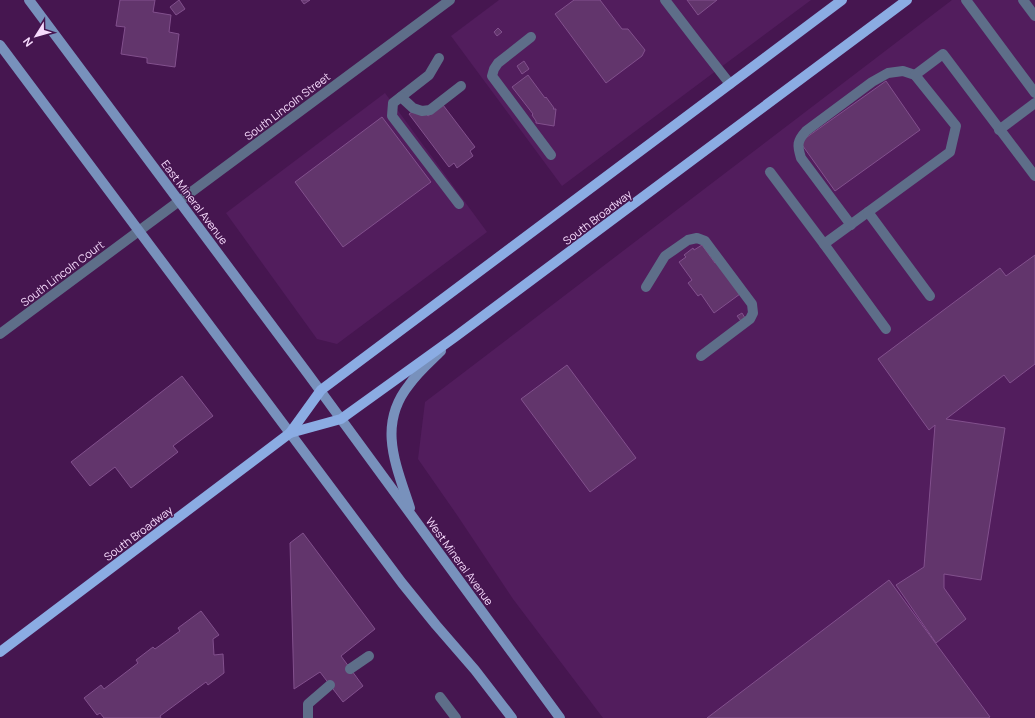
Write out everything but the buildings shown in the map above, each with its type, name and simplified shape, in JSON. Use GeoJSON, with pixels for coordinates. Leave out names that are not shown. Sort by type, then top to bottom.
{"type":"FeatureCollection","features":[{"type":"Feature","properties":{"kind":"main road","name":"East Mineral Avenue"},"geometry":{"type":"LineString","coordinates":[[29,0],[321,390],[341,419]]}},
{"type":"Feature","properties":{"kind":"main road","name":"South Broadway"},"geometry":{"type":"LineString","coordinates":[[0,652],[290,433],[321,390],[842,0]]}},
{"type":"Feature","properties":{"kind":"main road","name":"South Broadway"},"geometry":{"type":"LineString","coordinates":[[290,433],[341,419],[455,337],[907,0]]}},
{"type":"Feature","properties":{"kind":"main road"},"geometry":{"type":"LineString","coordinates":[[0,45],[402,583],[475,670],[512,718]]}},
{"type":"Feature","properties":{"kind":"main road"},"geometry":{"type":"LineString","coordinates":[[413,517],[394,454],[391,436],[392,422],[400,397],[408,385],[455,337]]}},
{"type":"Feature","properties":{"kind":"main road","name":"West Mineral Avenue"},"geometry":{"type":"LineString","coordinates":[[341,419],[560,718]]}},
{"type":"Feature","properties":{"kind":"street","name":"South Lincoln Street"},"geometry":{"type":"LineString","coordinates":[[139,231],[450,0]]}},
{"type":"Feature","properties":{"kind":"street"},"geometry":{"type":"LineString","coordinates":[[665,0],[730,84]]}},
{"type":"Feature","properties":{"kind":"street"},"geometry":{"type":"LineString","coordinates":[[966,0],[1035,94]]}},
{"type":"Feature","properties":{"kind":"street"},"geometry":{"type":"LineString","coordinates":[[1028,2],[1035,16]]}},
{"type":"Feature","properties":{"kind":"street"},"geometry":{"type":"LineString","coordinates":[[532,38],[498,63],[492,76],[551,155]]}},
{"type":"Feature","properties":{"kind":"street"},"geometry":{"type":"LineString","coordinates":[[915,75],[943,54],[1035,176]]}},
{"type":"Feature","properties":{"kind":"street"},"geometry":{"type":"LineString","coordinates":[[440,58],[429,75],[393,103],[392,116],[459,204]]}},
{"type":"Feature","properties":{"kind":"street"},"geometry":{"type":"LineString","coordinates":[[824,244],[851,225],[950,152],[956,126],[915,75],[902,71],[888,72],[872,82],[806,131],[798,141],[798,150],[801,158],[851,225]]}},
{"type":"Feature","properties":{"kind":"street"},"geometry":{"type":"LineString","coordinates":[[401,97],[414,108],[422,111],[430,110],[461,86]]}},
{"type":"Feature","properties":{"kind":"street"},"geometry":{"type":"LineString","coordinates":[[999,130],[1035,103]]}},
{"type":"Feature","properties":{"kind":"street"},"geometry":{"type":"LineString","coordinates":[[770,172],[886,329]]}},
{"type":"Feature","properties":{"kind":"street"},"geometry":{"type":"LineString","coordinates":[[868,212],[930,296]]}},
{"type":"Feature","properties":{"kind":"street","name":"South Lincoln Court"},"geometry":{"type":"LineString","coordinates":[[0,334],[139,231]]}},
{"type":"Feature","properties":{"kind":"street"},"geometry":{"type":"LineString","coordinates":[[646,287],[665,256],[688,240],[697,238],[705,241],[752,304],[753,313],[750,319],[701,356]]}},
{"type":"Feature","properties":{"kind":"street"},"geometry":{"type":"LineString","coordinates":[[350,669],[369,656]]}},
{"type":"Feature","properties":{"kind":"street"},"geometry":{"type":"LineString","coordinates":[[308,718],[308,704],[330,685]]}},
{"type":"Feature","properties":{"kind":"street"},"geometry":{"type":"LineString","coordinates":[[440,697],[456,718]]}},
{"type":"Feature","properties":{"kind":"shaded area"},"geometry":{"type":"Polygon","coordinates":[[[499,0],[811,0],[562,186],[451,36],[499,0]]]}},
{"type":"Feature","properties":{"kind":"shaded area"},"geometry":{"type":"Polygon","coordinates":[[[952,0],[1035,0],[1035,718],[603,718],[513,599],[418,459],[425,402],[952,0]]]}},
{"type":"Feature","properties":{"kind":"shaded area"},"geometry":{"type":"Polygon","coordinates":[[[385,93],[487,232],[337,344],[317,339],[226,213],[385,93]]]}}]}
